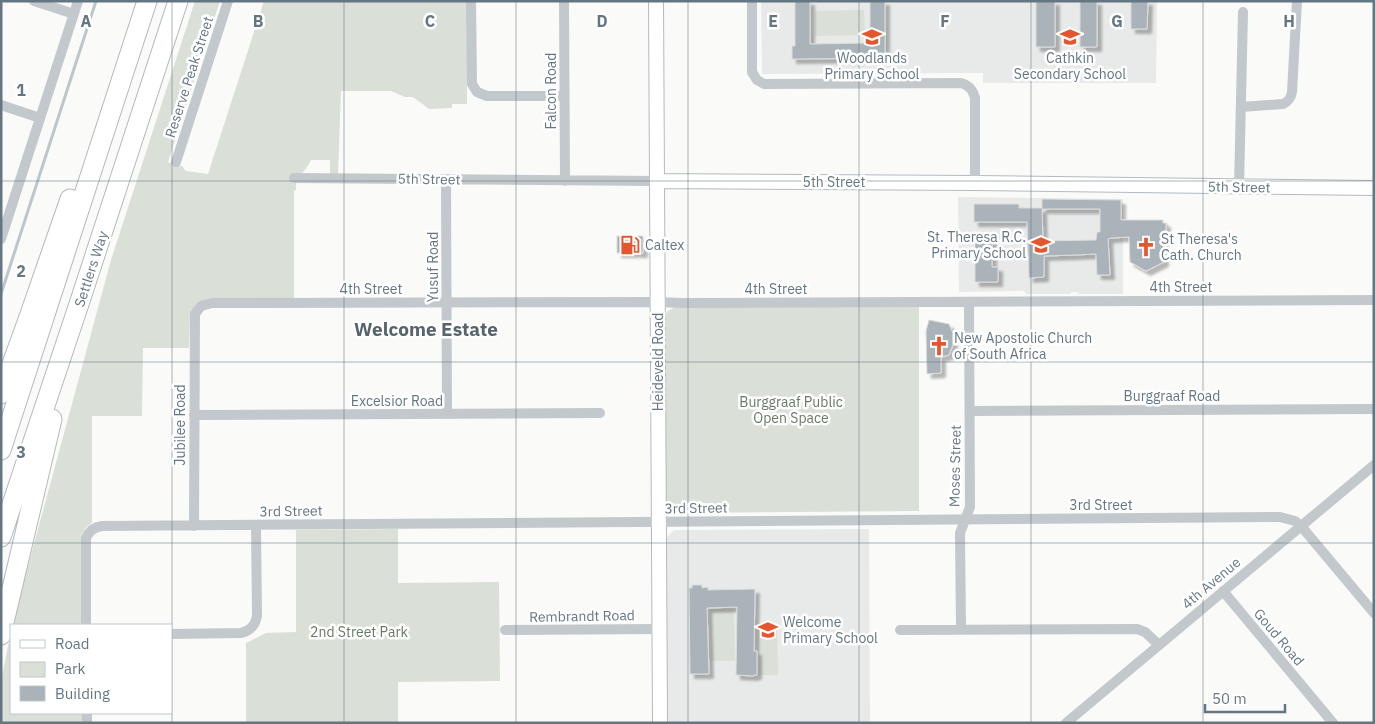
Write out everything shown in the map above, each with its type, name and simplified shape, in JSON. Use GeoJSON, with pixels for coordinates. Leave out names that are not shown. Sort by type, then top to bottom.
{"type":"FeatureCollection","features":[{"type":"Feature","properties":{"kind":"highway"},"geometry":{"type":"LineString","coordinates":[[1,450],[146,1]]}},
{"type":"Feature","properties":{"kind":"highway","name":"Settlers Way"},"geometry":{"type":"LineString","coordinates":[[1,537],[178,1]]}},
{"type":"Feature","properties":{"kind":"highway"},"geometry":{"type":"LineString","coordinates":[[1,394],[96,118],[118,90]]}},
{"type":"Feature","properties":{"kind":"highway"},"geometry":{"type":"LineString","coordinates":[[1,635],[80,301]]}},
{"type":"Feature","properties":{"kind":"street"},"geometry":{"type":"LineString","coordinates":[[34,1],[74,14]]}},
{"type":"Feature","properties":{"kind":"street"},"geometry":{"type":"LineString","coordinates":[[1,239],[4,220],[78,1]]}},
{"type":"Feature","properties":{"kind":"street","name":"Reserve Peak Street"},"geometry":{"type":"LineString","coordinates":[[176,162],[228,1]]}},
{"type":"Feature","properties":{"kind":"street"},"geometry":{"type":"LineString","coordinates":[[472,1],[472,84],[477,92],[488,96],[564,96]]}},
{"type":"Feature","properties":{"kind":"street","name":"Falcon Road"},"geometry":{"type":"LineString","coordinates":[[564,1],[564,181]]}},
{"type":"Feature","properties":{"kind":"street","name":"Heideveld Road"},"geometry":{"type":"LineString","coordinates":[[656,1],[660,723]]}},
{"type":"Feature","properties":{"kind":"street"},"geometry":{"type":"LineString","coordinates":[[752,1],[752,72],[760,82],[768,84],[961,83],[970,87],[975,98],[975,183]]}},
{"type":"Feature","properties":{"kind":"street"},"geometry":{"type":"LineString","coordinates":[[1241,107],[1283,104],[1291,97],[1296,1]]}},
{"type":"Feature","properties":{"kind":"street"},"geometry":{"type":"LineString","coordinates":[[1239,187],[1243,12]]}},
{"type":"Feature","properties":{"kind":"street"},"geometry":{"type":"LineString","coordinates":[[1,105],[40,118]]}},
{"type":"Feature","properties":{"kind":"street","name":"5th Street"},"geometry":{"type":"LineString","coordinates":[[294,178],[1374,188]]}},
{"type":"Feature","properties":{"kind":"street","name":"Yusuf Road"},"geometry":{"type":"LineString","coordinates":[[446,180],[447,414]]}},
{"type":"Feature","properties":{"kind":"street","name":"4th Street"},"geometry":{"type":"LineString","coordinates":[[194,325],[197,309],[212,303],[1374,300]]}},
{"type":"Feature","properties":{"kind":"street","name":"Moses Street"},"geometry":{"type":"LineString","coordinates":[[961,629],[960,533],[970,507],[969,302]]}},
{"type":"Feature","properties":{"kind":"street","name":"Jubilee Road"},"geometry":{"type":"LineString","coordinates":[[194,325],[194,526]]}},
{"type":"Feature","properties":{"kind":"street","name":"Burggraaf Road"},"geometry":{"type":"LineString","coordinates":[[970,411],[1374,409]]}},
{"type":"Feature","properties":{"kind":"street","name":"Excelsior Road"},"geometry":{"type":"LineString","coordinates":[[194,415],[600,413]]}},
{"type":"Feature","properties":{"kind":"street","name":"4th Avenue"},"geometry":{"type":"LineString","coordinates":[[1066,723],[1374,465]]}},
{"type":"Feature","properties":{"kind":"street","name":"3rd Street"},"geometry":{"type":"LineString","coordinates":[[86,624],[86,538],[90,530],[102,526],[1280,517],[1295,521],[1301,526]]}},
{"type":"Feature","properties":{"kind":"street"},"geometry":{"type":"LineString","coordinates":[[172,634],[241,633],[249,630],[254,625],[257,616],[256,525]]}},
{"type":"Feature","properties":{"kind":"street"},"geometry":{"type":"LineString","coordinates":[[1301,526],[1374,613]]}},
{"type":"Feature","properties":{"kind":"street","name":"Goud Road"},"geometry":{"type":"LineString","coordinates":[[1223,591],[1333,723]]}},
{"type":"Feature","properties":{"kind":"street","name":"Rembrandt Road"},"geometry":{"type":"LineString","coordinates":[[504,630],[659,629]]}},
{"type":"Feature","properties":{"kind":"street"},"geometry":{"type":"LineString","coordinates":[[900,630],[1136,629],[1145,632],[1159,645]]}},
{"type":"Feature","properties":{"kind":"shaded area"},"geometry":{"type":"Polygon","coordinates":[[[761,1],[1157,1],[1156,83],[983,83],[983,73],[762,74],[761,1]]]}},
{"type":"Feature","properties":{"kind":"shaded area","name":"St. Theresa R.C. Primary School"},"geometry":{"type":"Polygon","coordinates":[[[958,197],[1123,199],[1123,294],[1079,294],[1071,292],[1070,294],[1026,294],[1024,291],[959,292],[958,197]]]}},
{"type":"Feature","properties":{"kind":"shaded area","name":"Welcome Primary School"},"geometry":{"type":"Polygon","coordinates":[[[869,529],[870,723],[667,723],[666,538],[674,530],[869,529]]]}},
{"type":"Feature","properties":{"kind":"green space"},"geometry":{"type":"Polygon","coordinates":[[[195,1],[220,1],[168,162],[182,166],[186,171],[208,174],[264,1],[467,1],[467,104],[452,104],[452,108],[429,109],[413,97],[405,97],[391,91],[341,91],[338,175],[330,174],[330,160],[311,160],[297,181],[296,190],[294,191],[294,298],[208,299],[197,303],[190,314],[189,348],[143,348],[142,416],[92,416],[92,523],[86,527],[81,536],[82,624],[12,624],[111,260],[195,1]]]}},
{"type":"Feature","properties":{"kind":"green space"},"geometry":{"type":"Polygon","coordinates":[[[864,10],[865,35],[815,36],[815,11],[864,10]]]}},
{"type":"Feature","properties":{"kind":"green space","name":"Burggraaf Public Open Space"},"geometry":{"type":"Polygon","coordinates":[[[675,307],[919,307],[919,511],[669,512],[665,504],[664,316],[675,307]]]}},
{"type":"Feature","properties":{"kind":"green space","name":"2nd Street Park"},"geometry":{"type":"Polygon","coordinates":[[[398,529],[398,583],[499,582],[500,681],[398,682],[398,723],[246,723],[246,643],[266,633],[296,632],[296,530],[398,529]]]}},
{"type":"Feature","properties":{"kind":"green space"},"geometry":{"type":"Polygon","coordinates":[[[710,609],[734,609],[735,661],[711,661],[710,609]]]}},
{"type":"Feature","properties":{"kind":"green space"},"geometry":{"type":"Polygon","coordinates":[[[757,629],[777,629],[778,675],[757,675],[757,629]]]}},
{"type":"Feature","properties":{"kind":"green space"},"geometry":{"type":"Polygon","coordinates":[[[10,636],[10,714],[82,714],[82,723],[1,723],[1,681],[10,636]]]}},
{"type":"Feature","properties":{"kind":"building"},"geometry":{"type":"Polygon","coordinates":[[[795,1],[810,1],[810,44],[870,43],[870,1],[885,1],[885,58],[792,59],[792,46],[795,46],[795,1]]]}},
{"type":"Feature","properties":{"kind":"building"},"geometry":{"type":"Polygon","coordinates":[[[1036,1],[1055,1],[1055,47],[1036,47],[1036,1]]]}},
{"type":"Feature","properties":{"kind":"building"},"geometry":{"type":"Polygon","coordinates":[[[1080,1],[1097,1],[1097,47],[1080,47],[1080,1]]]}},
{"type":"Feature","properties":{"kind":"building"},"geometry":{"type":"Polygon","coordinates":[[[1131,1],[1148,1],[1147,29],[1131,29],[1131,1]]]}},
{"type":"Feature","properties":{"kind":"building"},"geometry":{"type":"Polygon","coordinates":[[[1042,199],[1121,200],[1121,220],[1163,220],[1163,223],[1166,223],[1166,237],[1163,237],[1164,262],[1146,271],[1130,262],[1129,237],[1111,238],[1108,239],[1110,275],[1097,275],[1096,254],[1044,256],[1044,277],[1029,278],[1027,222],[974,222],[974,204],[1019,204],[1019,208],[1042,208],[1042,199]],[[1042,209],[1043,241],[1096,240],[1097,232],[1100,232],[1100,209],[1042,209]]]}},
{"type":"Feature","properties":{"kind":"building","name":"Caltex"},"geometry":{"type":"Polygon","coordinates":[[[617,236],[643,236],[643,253],[617,253],[617,236]]]}},
{"type":"Feature","properties":{"kind":"building"},"geometry":{"type":"Polygon","coordinates":[[[975,238],[992,238],[992,267],[998,267],[998,282],[975,282],[975,238]]]}},
{"type":"Feature","properties":{"kind":"building","name":"New Apostolic Church of South Africa"},"geometry":{"type":"Polygon","coordinates":[[[929,320],[949,324],[953,333],[953,345],[949,355],[941,357],[941,373],[927,374],[926,331],[929,320]]]}},
{"type":"Feature","properties":{"kind":"building"},"geometry":{"type":"Polygon","coordinates":[[[692,585],[702,585],[702,588],[708,587],[708,590],[755,589],[754,651],[757,651],[757,675],[736,675],[737,607],[707,608],[709,674],[690,674],[689,588],[692,588],[692,585]]]}},
{"type":"Feature","properties":{"kind":"waterway"},"geometry":{"type":"LineString","coordinates":[[1,294],[96,1]]}},
{"type":"Feature","properties":{"kind":"place","name":"Woodlands Primary School"},"geometry":{"type":"Point","coordinates":[872,37]}},
{"type":"Feature","properties":{"kind":"place","name":"Cathkin Secondary School"},"geometry":{"type":"Point","coordinates":[1070,37]}},
{"type":"Feature","properties":{"kind":"place","name":"Caltex"},"geometry":{"type":"Point","coordinates":[630,245]}},
{"type":"Feature","properties":{"kind":"place","name":"St. Theresa R.C. Primary School"},"geometry":{"type":"Point","coordinates":[1041,245]}},
{"type":"Feature","properties":{"kind":"place","name":"St Theresa's Cath. Church"},"geometry":{"type":"Point","coordinates":[1146,247]}},
{"type":"Feature","properties":{"kind":"place","name":"New Apostolic Church of South Africa"},"geometry":{"type":"Point","coordinates":[939,346]}},
{"type":"Feature","properties":{"kind":"place","name":"Welcome Primary School"},"geometry":{"type":"Point","coordinates":[768,630]}},
{"type":"Feature","properties":{"kind":"district","name":"Welcome Estate"},"geometry":{"type":"Point","coordinates":[426,329]}}]}
